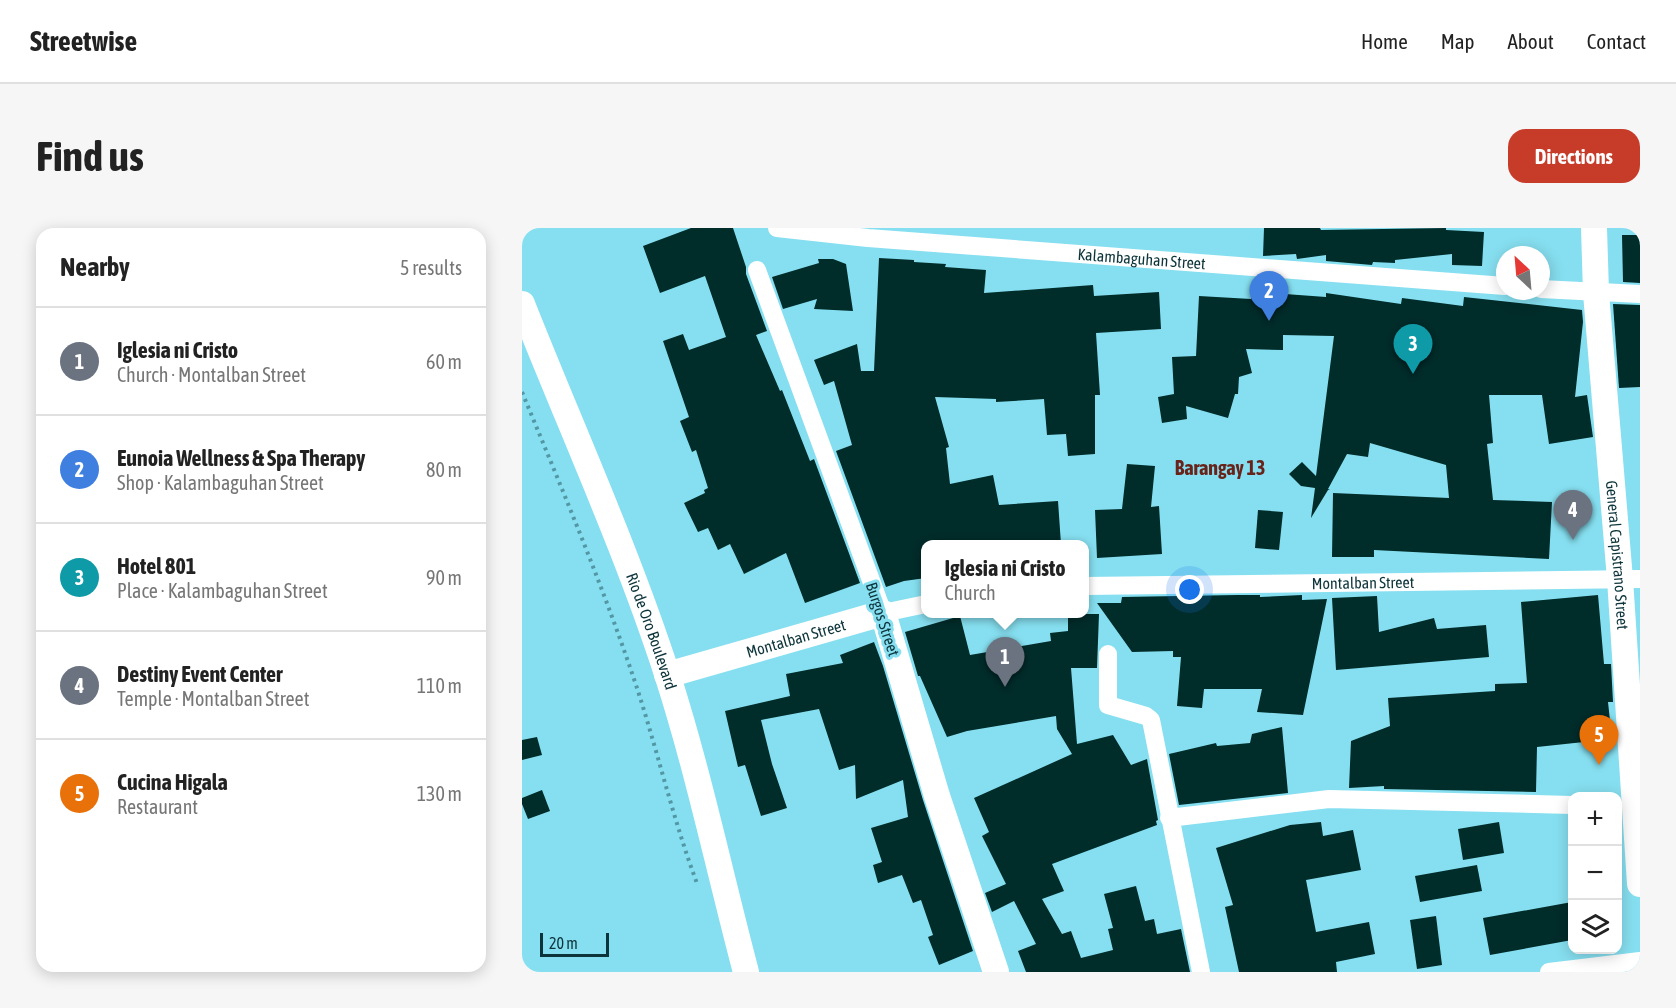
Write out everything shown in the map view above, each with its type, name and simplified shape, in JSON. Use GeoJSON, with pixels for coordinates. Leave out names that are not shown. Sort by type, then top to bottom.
{"type":"FeatureCollection","features":[{"type":"Feature","properties":{"kind":"main road","name":"General Capistrano Street"},"geometry":{"type":"LineString","coordinates":[[1594,228],[1596,293],[1630,579],[1626,806],[1640,884]]}},
{"type":"Feature","properties":{"kind":"main road","name":"Rio de Oro Boulevard"},"geometry":{"type":"LineString","coordinates":[[522,304],[617,537],[667,675],[698,782],[746,972]]}},
{"type":"Feature","properties":{"kind":"main road","name":"Montalban Street"},"geometry":{"type":"LineString","coordinates":[[667,675],[883,613]]}},
{"type":"Feature","properties":{"kind":"main road","name":"Burgos Street"},"geometry":{"type":"LineString","coordinates":[[883,613],[937,796],[996,972]]}},
{"type":"Feature","properties":{"kind":"street","name":"Kalambaguhan Street"},"geometry":{"type":"LineString","coordinates":[[777,228],[868,238],[1496,285]]}},
{"type":"Feature","properties":{"kind":"street","name":"Burgos Street"},"geometry":{"type":"LineString","coordinates":[[758,270],[883,613]]}},
{"type":"Feature","properties":{"kind":"street"},"geometry":{"type":"LineString","coordinates":[[1550,290],[1640,294]]}},
{"type":"Feature","properties":{"kind":"street","name":"Montalban Street"},"geometry":{"type":"LineString","coordinates":[[1089,586],[1630,579]]}},
{"type":"Feature","properties":{"kind":"street","name":"Montalban Street"},"geometry":{"type":"LineString","coordinates":[[883,613],[921,605]]}},
{"type":"Feature","properties":{"kind":"street"},"geometry":{"type":"LineString","coordinates":[[1108,654],[1108,705],[1146,716],[1151,720],[1201,972]]}},
{"type":"Feature","properties":{"kind":"street"},"geometry":{"type":"LineString","coordinates":[[1169,818],[1329,799],[1568,805]]}},
{"type":"Feature","properties":{"kind":"street"},"geometry":{"type":"LineString","coordinates":[[1549,972],[1640,961]]}},
{"type":"Feature","properties":{"kind":"path"},"geometry":{"type":"LineString","coordinates":[[522,392],[586,549],[636,685],[669,802],[698,888]]}},
{"type":"Feature","properties":{"kind":"building"},"geometry":{"type":"Polygon","coordinates":[[[691,228],[733,228],[746,267],[746,274],[767,331],[756,335],[780,391],[782,390],[810,461],[814,459],[860,583],[805,603],[786,553],[744,574],[730,544],[718,550],[708,528],[698,532],[684,503],[705,493],[704,490],[708,488],[696,450],[692,452],[680,421],[689,417],[663,341],[683,334],[689,350],[726,337],[705,276],[660,293],[643,246],[691,228]]]}},
{"type":"Feature","properties":{"kind":"building"},"geometry":{"type":"Polygon","coordinates":[[[1264,228],[1320,228],[1321,230],[1446,228],[1446,230],[1484,232],[1482,266],[1452,265],[1452,254],[1395,260],[1395,263],[1373,262],[1372,265],[1326,261],[1326,255],[1297,259],[1296,254],[1263,256],[1264,228]]]}},
{"type":"Feature","properties":{"kind":"building"},"geometry":{"type":"Polygon","coordinates":[[[1622,235],[1640,235],[1640,283],[1623,282],[1622,235]]]}},
{"type":"Feature","properties":{"kind":"building"},"geometry":{"type":"Polygon","coordinates":[[[879,258],[914,260],[914,262],[946,264],[945,267],[986,270],[984,293],[1093,285],[1094,296],[1159,292],[1161,329],[1096,333],[1100,395],[1095,395],[1095,454],[1068,456],[1066,434],[1047,435],[1044,399],[996,402],[996,399],[935,397],[949,447],[946,448],[950,484],[993,475],[999,505],[1058,501],[1061,540],[921,540],[921,579],[886,587],[836,451],[852,445],[834,381],[824,385],[814,360],[857,344],[861,371],[874,371],[879,258]]]}},
{"type":"Feature","properties":{"kind":"building"},"geometry":{"type":"Polygon","coordinates":[[[818,259],[833,259],[846,264],[853,311],[814,309],[817,299],[783,309],[772,277],[819,263],[818,259]]]}},
{"type":"Feature","properties":{"kind":"building"},"geometry":{"type":"Polygon","coordinates":[[[1251,290],[1326,297],[1326,293],[1401,304],[1402,298],[1463,306],[1464,297],[1582,310],[1583,322],[1575,397],[1587,395],[1593,437],[1549,444],[1542,395],[1489,395],[1493,443],[1487,444],[1493,500],[1552,502],[1549,559],[1374,550],[1374,557],[1332,557],[1333,493],[1449,498],[1446,465],[1370,443],[1368,457],[1347,454],[1328,489],[1330,490],[1311,518],[1315,488],[1301,486],[1289,474],[1302,462],[1316,476],[1334,336],[1283,335],[1283,350],[1246,349],[1252,373],[1239,377],[1238,394],[1235,394],[1228,418],[1186,406],[1187,419],[1162,423],[1158,397],[1174,394],[1172,357],[1196,356],[1199,296],[1251,299],[1251,290]]]}},
{"type":"Feature","properties":{"kind":"building"},"geometry":{"type":"Polygon","coordinates":[[[1613,304],[1640,305],[1640,387],[1619,388],[1613,304]]]}},
{"type":"Feature","properties":{"kind":"building"},"geometry":{"type":"Polygon","coordinates":[[[1127,464],[1155,466],[1151,507],[1159,506],[1162,554],[1097,558],[1095,510],[1122,509],[1127,464]]]}},
{"type":"Feature","properties":{"kind":"building"},"geometry":{"type":"Polygon","coordinates":[[[1258,510],[1283,512],[1279,550],[1255,548],[1258,510]]]}},
{"type":"Feature","properties":{"kind":"building"},"geometry":{"type":"Polygon","coordinates":[[[1260,595],[1260,597],[1302,595],[1302,600],[1327,599],[1303,715],[1257,712],[1262,689],[1204,689],[1202,708],[1177,706],[1181,657],[1173,657],[1173,651],[1132,652],[1097,603],[1121,603],[1122,597],[1260,595]]]}},
{"type":"Feature","properties":{"kind":"building"},"geometry":{"type":"Polygon","coordinates":[[[1598,595],[1604,664],[1611,664],[1613,702],[1608,702],[1612,739],[1537,747],[1536,792],[1384,789],[1384,786],[1349,788],[1351,741],[1390,726],[1388,698],[1495,691],[1495,684],[1527,683],[1521,602],[1598,595]]]}},
{"type":"Feature","properties":{"kind":"building"},"geometry":{"type":"Polygon","coordinates":[[[1377,596],[1379,632],[1434,618],[1437,629],[1486,625],[1489,657],[1336,670],[1332,598],[1377,596]]]}},
{"type":"Feature","properties":{"kind":"building"},"geometry":{"type":"Polygon","coordinates":[[[1089,614],[1099,614],[1097,668],[1071,668],[1077,744],[1113,735],[1131,765],[1147,759],[1158,820],[1157,825],[1052,864],[1064,891],[1042,899],[1062,934],[1071,931],[1081,958],[1113,950],[1108,929],[1113,928],[1104,894],[1136,886],[1145,921],[1154,919],[1157,934],[1181,929],[1190,972],[1026,972],[1018,951],[1036,944],[1014,901],[992,912],[985,893],[1006,884],[982,836],[989,832],[974,798],[1072,754],[1057,729],[1056,716],[967,731],[947,737],[920,676],[918,676],[905,632],[953,618],[961,618],[970,655],[1051,641],[1050,633],[1068,631],[1068,618],[1089,618],[1089,614]]]}},
{"type":"Feature","properties":{"kind":"building"},"geometry":{"type":"Polygon","coordinates":[[[874,642],[973,951],[939,965],[928,937],[933,935],[921,900],[913,903],[902,875],[878,883],[873,865],[882,862],[871,828],[908,817],[903,780],[856,799],[855,765],[839,770],[819,709],[761,720],[772,764],[787,808],[761,816],[745,765],[738,767],[725,711],[790,696],[786,674],[843,663],[840,655],[874,642]]]}},
{"type":"Feature","properties":{"kind":"building"},"geometry":{"type":"Polygon","coordinates":[[[1282,727],[1288,793],[1179,805],[1169,754],[1216,743],[1217,746],[1250,743],[1252,734],[1282,727]]]}},
{"type":"Feature","properties":{"kind":"building"},"geometry":{"type":"Polygon","coordinates":[[[537,737],[542,755],[522,760],[522,740],[537,737]]]}},
{"type":"Feature","properties":{"kind":"building"},"geometry":{"type":"Polygon","coordinates":[[[542,790],[550,811],[528,819],[522,798],[542,790]]]}},
{"type":"Feature","properties":{"kind":"building"},"geometry":{"type":"Polygon","coordinates":[[[1321,822],[1323,836],[1353,830],[1361,870],[1306,880],[1316,932],[1369,922],[1375,954],[1336,962],[1337,972],[1239,972],[1225,907],[1233,905],[1216,848],[1290,825],[1321,822]]]}},
{"type":"Feature","properties":{"kind":"building"},"geometry":{"type":"Polygon","coordinates":[[[1499,822],[1504,853],[1463,860],[1458,829],[1499,822]]]}},
{"type":"Feature","properties":{"kind":"building"},"geometry":{"type":"Polygon","coordinates":[[[1477,865],[1482,891],[1420,902],[1415,876],[1477,865]]]}},
{"type":"Feature","properties":{"kind":"building"},"geometry":{"type":"Polygon","coordinates":[[[1568,903],[1568,941],[1490,955],[1483,918],[1568,903]]]}},
{"type":"Feature","properties":{"kind":"building"},"geometry":{"type":"Polygon","coordinates":[[[1436,916],[1442,965],[1417,969],[1410,920],[1436,916]]]}},
{"type":"Feature","properties":{"kind":"place","name":"Eunoia Wellness & Spa Therapy"},"geometry":{"type":"Point","coordinates":[1269,321]}},
{"type":"Feature","properties":{"kind":"place","name":"Hotel 801"},"geometry":{"type":"Point","coordinates":[1413,374]}},
{"type":"Feature","properties":{"kind":"place","name":"Destiny Event Center"},"geometry":{"type":"Point","coordinates":[1573,540]}},
{"type":"Feature","properties":{"kind":"place","name":"Iglesia ni Cristo"},"geometry":{"type":"Point","coordinates":[1005,687]}},
{"type":"Feature","properties":{"kind":"place","name":"Cucina Higala"},"geometry":{"type":"Point","coordinates":[1599,765]}},
{"type":"Feature","properties":{"kind":"district","name":"Barangay 13"},"geometry":{"type":"Point","coordinates":[1220,468]}}]}
